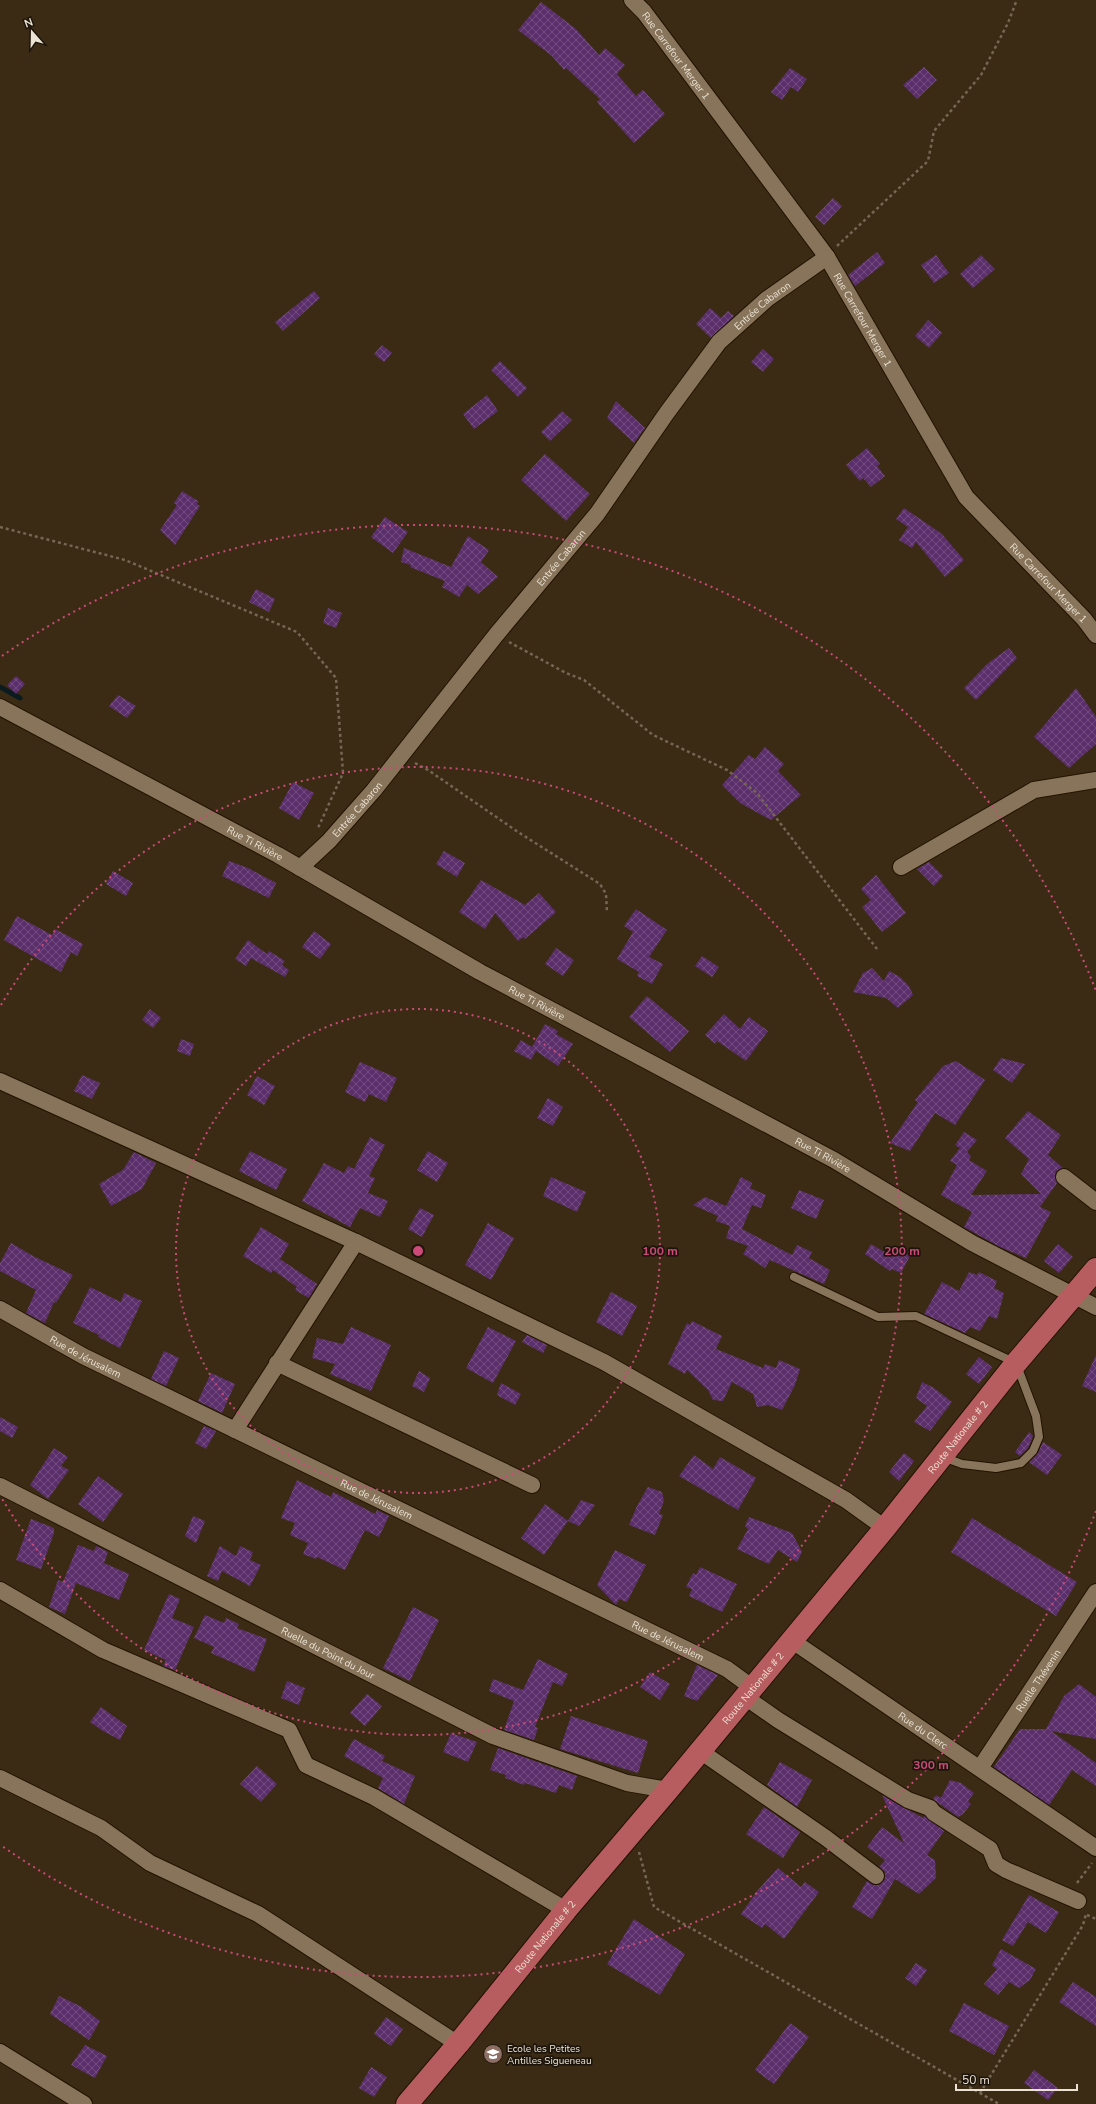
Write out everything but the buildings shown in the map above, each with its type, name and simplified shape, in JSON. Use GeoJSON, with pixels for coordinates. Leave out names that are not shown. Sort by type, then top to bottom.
{"type":"FeatureCollection","features":[{"type":"Feature","properties":{"kind":"main road","name":"Route Nationale # 2"},"geometry":{"type":"LineString","coordinates":[[407,2104],[458,2044],[566,1910],[668,1790],[885,1528],[1016,1363],[1075,1296],[1096,1269]]}},
{"type":"Feature","properties":{"kind":"street","name":"Rue Carrefour Merger 1"},"geometry":{"type":"LineString","coordinates":[[632,0],[644,12],[827,257],[966,497],[1084,619],[1096,635]]}},
{"type":"Feature","properties":{"kind":"street","name":"Entrée Cabaron"},"geometry":{"type":"LineString","coordinates":[[300,868],[329,841],[403,754],[496,635],[596,514],[666,414],[719,342],[767,299],[827,257]]}},
{"type":"Feature","properties":{"kind":"street","name":"Rue Ti Rivière"},"geometry":{"type":"LineString","coordinates":[[0,707],[300,868],[480,972],[834,1160],[972,1243],[1096,1307]]}},
{"type":"Feature","properties":{"kind":"street"},"geometry":{"type":"LineString","coordinates":[[901,867],[1034,790],[1096,780]]}},
{"type":"Feature","properties":{"kind":"street"},"geometry":{"type":"LineString","coordinates":[[0,1081],[356,1242],[604,1362],[846,1500],[885,1528]]}},
{"type":"Feature","properties":{"kind":"street"},"geometry":{"type":"LineString","coordinates":[[1064,1177],[1096,1202]]}},
{"type":"Feature","properties":{"kind":"street"},"geometry":{"type":"LineString","coordinates":[[235,1430],[356,1242]]}},
{"type":"Feature","properties":{"kind":"street","name":"Rue de Jérusalem"},"geometry":{"type":"LineString","coordinates":[[0,1309],[83,1356],[727,1669],[778,1720],[908,1800],[930,1808],[934,1813],[990,1849],[996,1864],[1006,1870],[1078,1901]]}},
{"type":"Feature","properties":{"kind":"street"},"geometry":{"type":"LineString","coordinates":[[277,1363],[532,1485]]}},
{"type":"Feature","properties":{"kind":"street","name":"Ruelle du Point du Jour"},"geometry":{"type":"LineString","coordinates":[[0,1486],[493,1736],[627,1783],[668,1790]]}},
{"type":"Feature","properties":{"kind":"street"},"geometry":{"type":"LineString","coordinates":[[0,1590],[103,1650],[289,1730],[306,1765],[374,1797],[566,1910]]}},
{"type":"Feature","properties":{"kind":"street","name":"Ruelle Thévenin"},"geometry":{"type":"LineString","coordinates":[[980,1768],[1096,1592]]}},
{"type":"Feature","properties":{"kind":"street","name":"Rue du Clerc"},"geometry":{"type":"LineString","coordinates":[[791,1640],[1096,1848]]}},
{"type":"Feature","properties":{"kind":"street"},"geometry":{"type":"LineString","coordinates":[[700,1751],[820,1834],[876,1876]]}},
{"type":"Feature","properties":{"kind":"street"},"geometry":{"type":"LineString","coordinates":[[0,1778],[101,1828],[150,1863],[258,1914],[458,2044]]}},
{"type":"Feature","properties":{"kind":"street"},"geometry":{"type":"LineString","coordinates":[[0,2052],[84,2104]]}},
{"type":"Feature","properties":{"kind":"lane"},"geometry":{"type":"LineString","coordinates":[[794,1277],[878,1317],[916,1316],[1016,1363],[1036,1416],[1039,1437],[1033,1451],[1021,1463],[996,1468],[962,1464],[941,1456]]}},
{"type":"Feature","properties":{"kind":"path"},"geometry":{"type":"LineString","coordinates":[[827,257],[928,161],[934,131],[981,75],[1008,22],[1016,2],[1015,0]]}},
{"type":"Feature","properties":{"kind":"path"},"geometry":{"type":"LineString","coordinates":[[0,527],[125,560],[297,632],[336,678],[343,772],[315,834]]}},
{"type":"Feature","properties":{"kind":"path"},"geometry":{"type":"LineString","coordinates":[[496,635],[566,673],[584,680],[653,735],[727,770],[757,793],[877,949]]}},
{"type":"Feature","properties":{"kind":"path"},"geometry":{"type":"LineString","coordinates":[[403,754],[518,832],[600,884],[606,894],[607,912]]}},
{"type":"Feature","properties":{"kind":"path"},"geometry":{"type":"LineString","coordinates":[[628,1836],[640,1854],[654,1907],[999,2104]]}},
{"type":"Feature","properties":{"kind":"path"},"geometry":{"type":"LineString","coordinates":[[1096,1860],[1076,1884],[1078,1901],[1087,1915],[1096,1919]]}},
{"type":"Feature","properties":{"kind":"path"},"geometry":{"type":"LineString","coordinates":[[980,2093],[1084,1925],[1087,1915]]}},
{"type":"Feature","properties":{"kind":"waterway"},"geometry":{"type":"LineString","coordinates":[[0,687],[20,698]]}},
{"type":"Feature","properties":{"kind":"place","name":"Ecole les Petites Antilles Sigueneau"},"geometry":{"type":"Point","coordinates":[493,2054]}}]}
